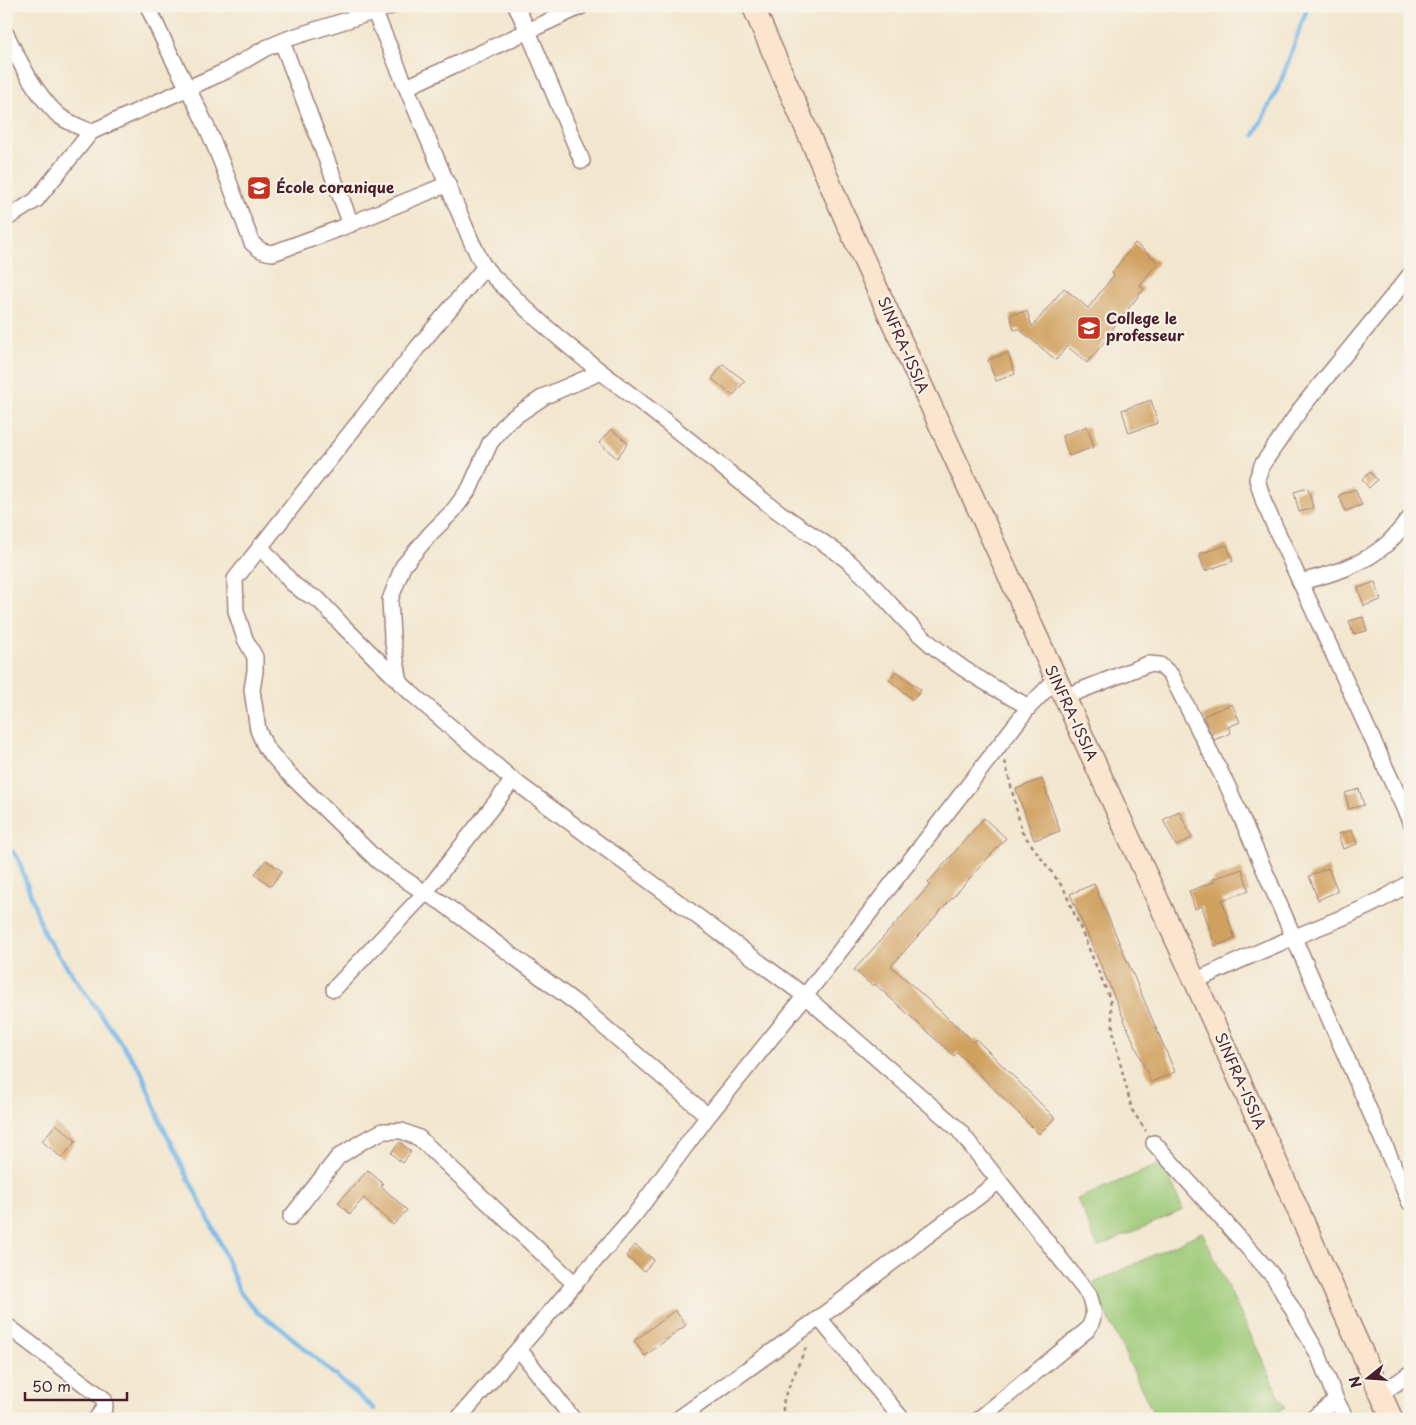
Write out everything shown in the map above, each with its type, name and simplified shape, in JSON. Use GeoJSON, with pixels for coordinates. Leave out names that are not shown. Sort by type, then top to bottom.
{"type":"FeatureCollection","features":[{"type":"Feature","properties":{"kind":"main road","name":"SINFRA-ISSIA"},"geometry":{"type":"LineString","coordinates":[[753,6],[847,223],[1392,1419]]}},
{"type":"Feature","properties":{"kind":"street"},"geometry":{"type":"LineString","coordinates":[[148,6],[204,120],[252,243],[258,250],[273,253],[448,184]]}},
{"type":"Feature","properties":{"kind":"street"},"geometry":{"type":"LineString","coordinates":[[6,219],[36,200],[91,132],[226,71],[266,48],[373,9],[392,6]]}},
{"type":"Feature","properties":{"kind":"street"},"geometry":{"type":"LineString","coordinates":[[516,6],[582,161]]}},
{"type":"Feature","properties":{"kind":"street"},"geometry":{"type":"LineString","coordinates":[[407,87],[582,6]]}},
{"type":"Feature","properties":{"kind":"street"},"geometry":{"type":"LineString","coordinates":[[373,9],[472,242],[485,267],[532,314],[601,372],[676,428],[734,478],[786,518],[816,536],[848,561],[877,588],[906,621],[950,659],[988,686],[1028,707]]}},
{"type":"Feature","properties":{"kind":"street"},"geometry":{"type":"LineString","coordinates":[[6,34],[38,91],[57,114],[72,124],[91,132]]}},
{"type":"Feature","properties":{"kind":"street"},"geometry":{"type":"LineString","coordinates":[[282,42],[350,224]]}},
{"type":"Feature","properties":{"kind":"street"},"geometry":{"type":"LineString","coordinates":[[485,267],[418,348],[235,579],[236,611],[245,639],[254,657],[255,671],[252,690],[258,730],[266,748],[287,772],[378,861],[449,908],[580,1006],[708,1116]]}},
{"type":"Feature","properties":{"kind":"street"},"geometry":{"type":"LineString","coordinates":[[1410,275],[1302,407],[1262,465],[1257,479],[1264,503],[1410,821]]}},
{"type":"Feature","properties":{"kind":"street"},"geometry":{"type":"LineString","coordinates":[[400,683],[392,637],[390,600],[403,566],[431,533],[454,511],[470,488],[490,443],[508,421],[545,396],[601,372]]}},
{"type":"Feature","properties":{"kind":"street"},"geometry":{"type":"LineString","coordinates":[[1300,582],[1338,572],[1365,560],[1389,542],[1410,518]]}},
{"type":"Feature","properties":{"kind":"street"},"geometry":{"type":"LineString","coordinates":[[260,546],[292,582],[302,591],[319,600],[400,683],[513,780],[805,996],[958,1130],[1089,1295],[1094,1317],[1087,1330],[979,1419]]}},
{"type":"Feature","properties":{"kind":"street"},"geometry":{"type":"LineString","coordinates":[[458,1419],[636,1213],[708,1116],[805,996],[1028,707],[1060,689],[1148,664],[1160,665],[1171,675],[1228,787],[1410,1203]]}},
{"type":"Feature","properties":{"kind":"street"},"geometry":{"type":"LineString","coordinates":[[334,989],[425,893],[513,780]]}},
{"type":"Feature","properties":{"kind":"street"},"geometry":{"type":"LineString","coordinates":[[1194,981],[1359,911],[1410,882]]}},
{"type":"Feature","properties":{"kind":"street"},"geometry":{"type":"LineString","coordinates":[[291,1217],[338,1157],[382,1131],[402,1132],[419,1138],[574,1284]]}},
{"type":"Feature","properties":{"kind":"street"},"geometry":{"type":"LineString","coordinates":[[1154,1143],[1274,1277],[1318,1354],[1336,1400],[1346,1419]]}},
{"type":"Feature","properties":{"kind":"street"},"geometry":{"type":"LineString","coordinates":[[678,1419],[818,1318],[999,1181]]}},
{"type":"Feature","properties":{"kind":"street"},"geometry":{"type":"LineString","coordinates":[[818,1318],[902,1419]]}},
{"type":"Feature","properties":{"kind":"street"},"geometry":{"type":"LineString","coordinates":[[6,1325],[104,1399],[105,1407],[96,1419]]}},
{"type":"Feature","properties":{"kind":"street"},"geometry":{"type":"LineString","coordinates":[[519,1349],[573,1419]]}},
{"type":"Feature","properties":{"kind":"street"},"geometry":{"type":"LineString","coordinates":[[1380,1394],[1410,1374]]}},
{"type":"Feature","properties":{"kind":"street"},"geometry":{"type":"LineString","coordinates":[[1312,1419],[1336,1400]]}},
{"type":"Feature","properties":{"kind":"path"},"geometry":{"type":"LineString","coordinates":[[1001,744],[1022,832],[1064,890],[1110,999],[1114,1038],[1132,1110],[1154,1143]]}},
{"type":"Feature","properties":{"kind":"path"},"geometry":{"type":"LineString","coordinates":[[782,1419],[784,1398],[807,1344]]}},
{"type":"Feature","properties":{"kind":"green space"},"geometry":{"type":"Polygon","coordinates":[[[1163,1163],[1183,1210],[1098,1247],[1077,1199],[1163,1163]]]}},
{"type":"Feature","properties":{"kind":"green space"},"geometry":{"type":"Polygon","coordinates":[[[1202,1232],[1285,1408],[1263,1419],[1156,1419],[1092,1284],[1202,1232]]]}},
{"type":"Feature","properties":{"kind":"building"},"geometry":{"type":"Polygon","coordinates":[[[1135,243],[1158,262],[1140,285],[1144,289],[1087,363],[1067,346],[1056,360],[1019,329],[1014,330],[1010,315],[1027,311],[1032,327],[1064,288],[1088,308],[1114,275],[1112,273],[1135,243]]]}},
{"type":"Feature","properties":{"kind":"building"},"geometry":{"type":"Polygon","coordinates":[[[1008,353],[1015,374],[996,381],[988,360],[1008,353]]]}},
{"type":"Feature","properties":{"kind":"building"},"geometry":{"type":"Polygon","coordinates":[[[723,364],[745,381],[733,396],[712,379],[723,364]]]}},
{"type":"Feature","properties":{"kind":"building"},"geometry":{"type":"Polygon","coordinates":[[[1151,400],[1158,423],[1129,433],[1122,410],[1151,400]]]}},
{"type":"Feature","properties":{"kind":"building"},"geometry":{"type":"Polygon","coordinates":[[[1087,426],[1094,447],[1069,456],[1062,436],[1087,426]]]}},
{"type":"Feature","properties":{"kind":"building"},"geometry":{"type":"Polygon","coordinates":[[[611,429],[628,443],[617,458],[599,443],[611,429]]]}},
{"type":"Feature","properties":{"kind":"building"},"geometry":{"type":"Polygon","coordinates":[[[1370,472],[1377,480],[1369,488],[1362,479],[1370,472]]]}},
{"type":"Feature","properties":{"kind":"building"},"geometry":{"type":"Polygon","coordinates":[[[1308,488],[1313,508],[1299,512],[1294,492],[1308,488]]]}},
{"type":"Feature","properties":{"kind":"building"},"geometry":{"type":"Polygon","coordinates":[[[1355,489],[1362,505],[1345,511],[1339,495],[1355,489]]]}},
{"type":"Feature","properties":{"kind":"building"},"geometry":{"type":"Polygon","coordinates":[[[1227,545],[1233,561],[1205,571],[1199,554],[1227,545]]]}},
{"type":"Feature","properties":{"kind":"building"},"geometry":{"type":"Polygon","coordinates":[[[1375,582],[1381,600],[1364,606],[1358,588],[1375,582]]]}},
{"type":"Feature","properties":{"kind":"building"},"geometry":{"type":"Polygon","coordinates":[[[1363,617],[1367,631],[1353,634],[1349,621],[1363,617]]]}},
{"type":"Feature","properties":{"kind":"building"},"geometry":{"type":"Polygon","coordinates":[[[896,671],[921,690],[913,700],[889,680],[896,671]]]}},
{"type":"Feature","properties":{"kind":"building"},"geometry":{"type":"Polygon","coordinates":[[[1232,704],[1240,722],[1228,727],[1231,733],[1214,740],[1203,716],[1232,704]]]}},
{"type":"Feature","properties":{"kind":"building"},"geometry":{"type":"Polygon","coordinates":[[[1042,779],[1060,831],[1034,840],[1016,789],[1042,779]]]}},
{"type":"Feature","properties":{"kind":"building"},"geometry":{"type":"Polygon","coordinates":[[[1359,789],[1364,805],[1349,809],[1345,793],[1359,789]]]}},
{"type":"Feature","properties":{"kind":"building"},"geometry":{"type":"Polygon","coordinates":[[[1179,811],[1192,838],[1176,846],[1163,820],[1179,811]]]}},
{"type":"Feature","properties":{"kind":"building"},"geometry":{"type":"Polygon","coordinates":[[[984,818],[1006,838],[891,966],[974,1042],[976,1039],[1055,1118],[1039,1134],[957,1052],[954,1056],[875,984],[873,986],[854,970],[930,885],[928,883],[984,818]]]}},
{"type":"Feature","properties":{"kind":"building"},"geometry":{"type":"Polygon","coordinates":[[[1352,830],[1357,844],[1343,849],[1338,834],[1352,830]]]}},
{"type":"Feature","properties":{"kind":"building"},"geometry":{"type":"Polygon","coordinates":[[[266,860],[282,871],[271,886],[255,874],[266,860]]]}},
{"type":"Feature","properties":{"kind":"building"},"geometry":{"type":"Polygon","coordinates":[[[1328,868],[1338,891],[1318,900],[1309,876],[1328,868]]]}},
{"type":"Feature","properties":{"kind":"building"},"geometry":{"type":"Polygon","coordinates":[[[1242,869],[1249,891],[1222,900],[1235,939],[1215,946],[1202,906],[1195,909],[1189,891],[1214,882],[1213,879],[1242,869]]]}},
{"type":"Feature","properties":{"kind":"building"},"geometry":{"type":"Polygon","coordinates":[[[1094,884],[1175,1072],[1151,1082],[1070,894],[1094,884]]]}},
{"type":"Feature","properties":{"kind":"building"},"geometry":{"type":"Polygon","coordinates":[[[56,1124],[76,1141],[62,1158],[42,1141],[56,1124]]]}},
{"type":"Feature","properties":{"kind":"building"},"geometry":{"type":"Polygon","coordinates":[[[400,1142],[411,1152],[402,1163],[391,1153],[400,1142]]]}},
{"type":"Feature","properties":{"kind":"building"},"geometry":{"type":"Polygon","coordinates":[[[368,1170],[383,1184],[381,1186],[407,1210],[393,1225],[364,1198],[350,1214],[338,1203],[368,1170]]]}},
{"type":"Feature","properties":{"kind":"building"},"geometry":{"type":"Polygon","coordinates":[[[635,1245],[654,1260],[644,1271],[626,1256],[635,1245]]]}},
{"type":"Feature","properties":{"kind":"building"},"geometry":{"type":"Polygon","coordinates":[[[675,1310],[686,1325],[645,1356],[634,1341],[675,1310]]]}},
{"type":"Feature","properties":{"kind":"waterway"},"geometry":{"type":"LineString","coordinates":[[1254,135],[1280,84],[1308,6]]}},
{"type":"Feature","properties":{"kind":"waterway"},"geometry":{"type":"LineString","coordinates":[[6,845],[18,858],[45,936],[141,1071],[161,1123],[220,1242],[239,1291],[258,1313],[282,1329],[374,1409]]}},
{"type":"Feature","properties":{"kind":"place","name":"École coranique"},"geometry":{"type":"Point","coordinates":[259,188]}},
{"type":"Feature","properties":{"kind":"place","name":"College le professeur"},"geometry":{"type":"Point","coordinates":[1089,328]}}]}
